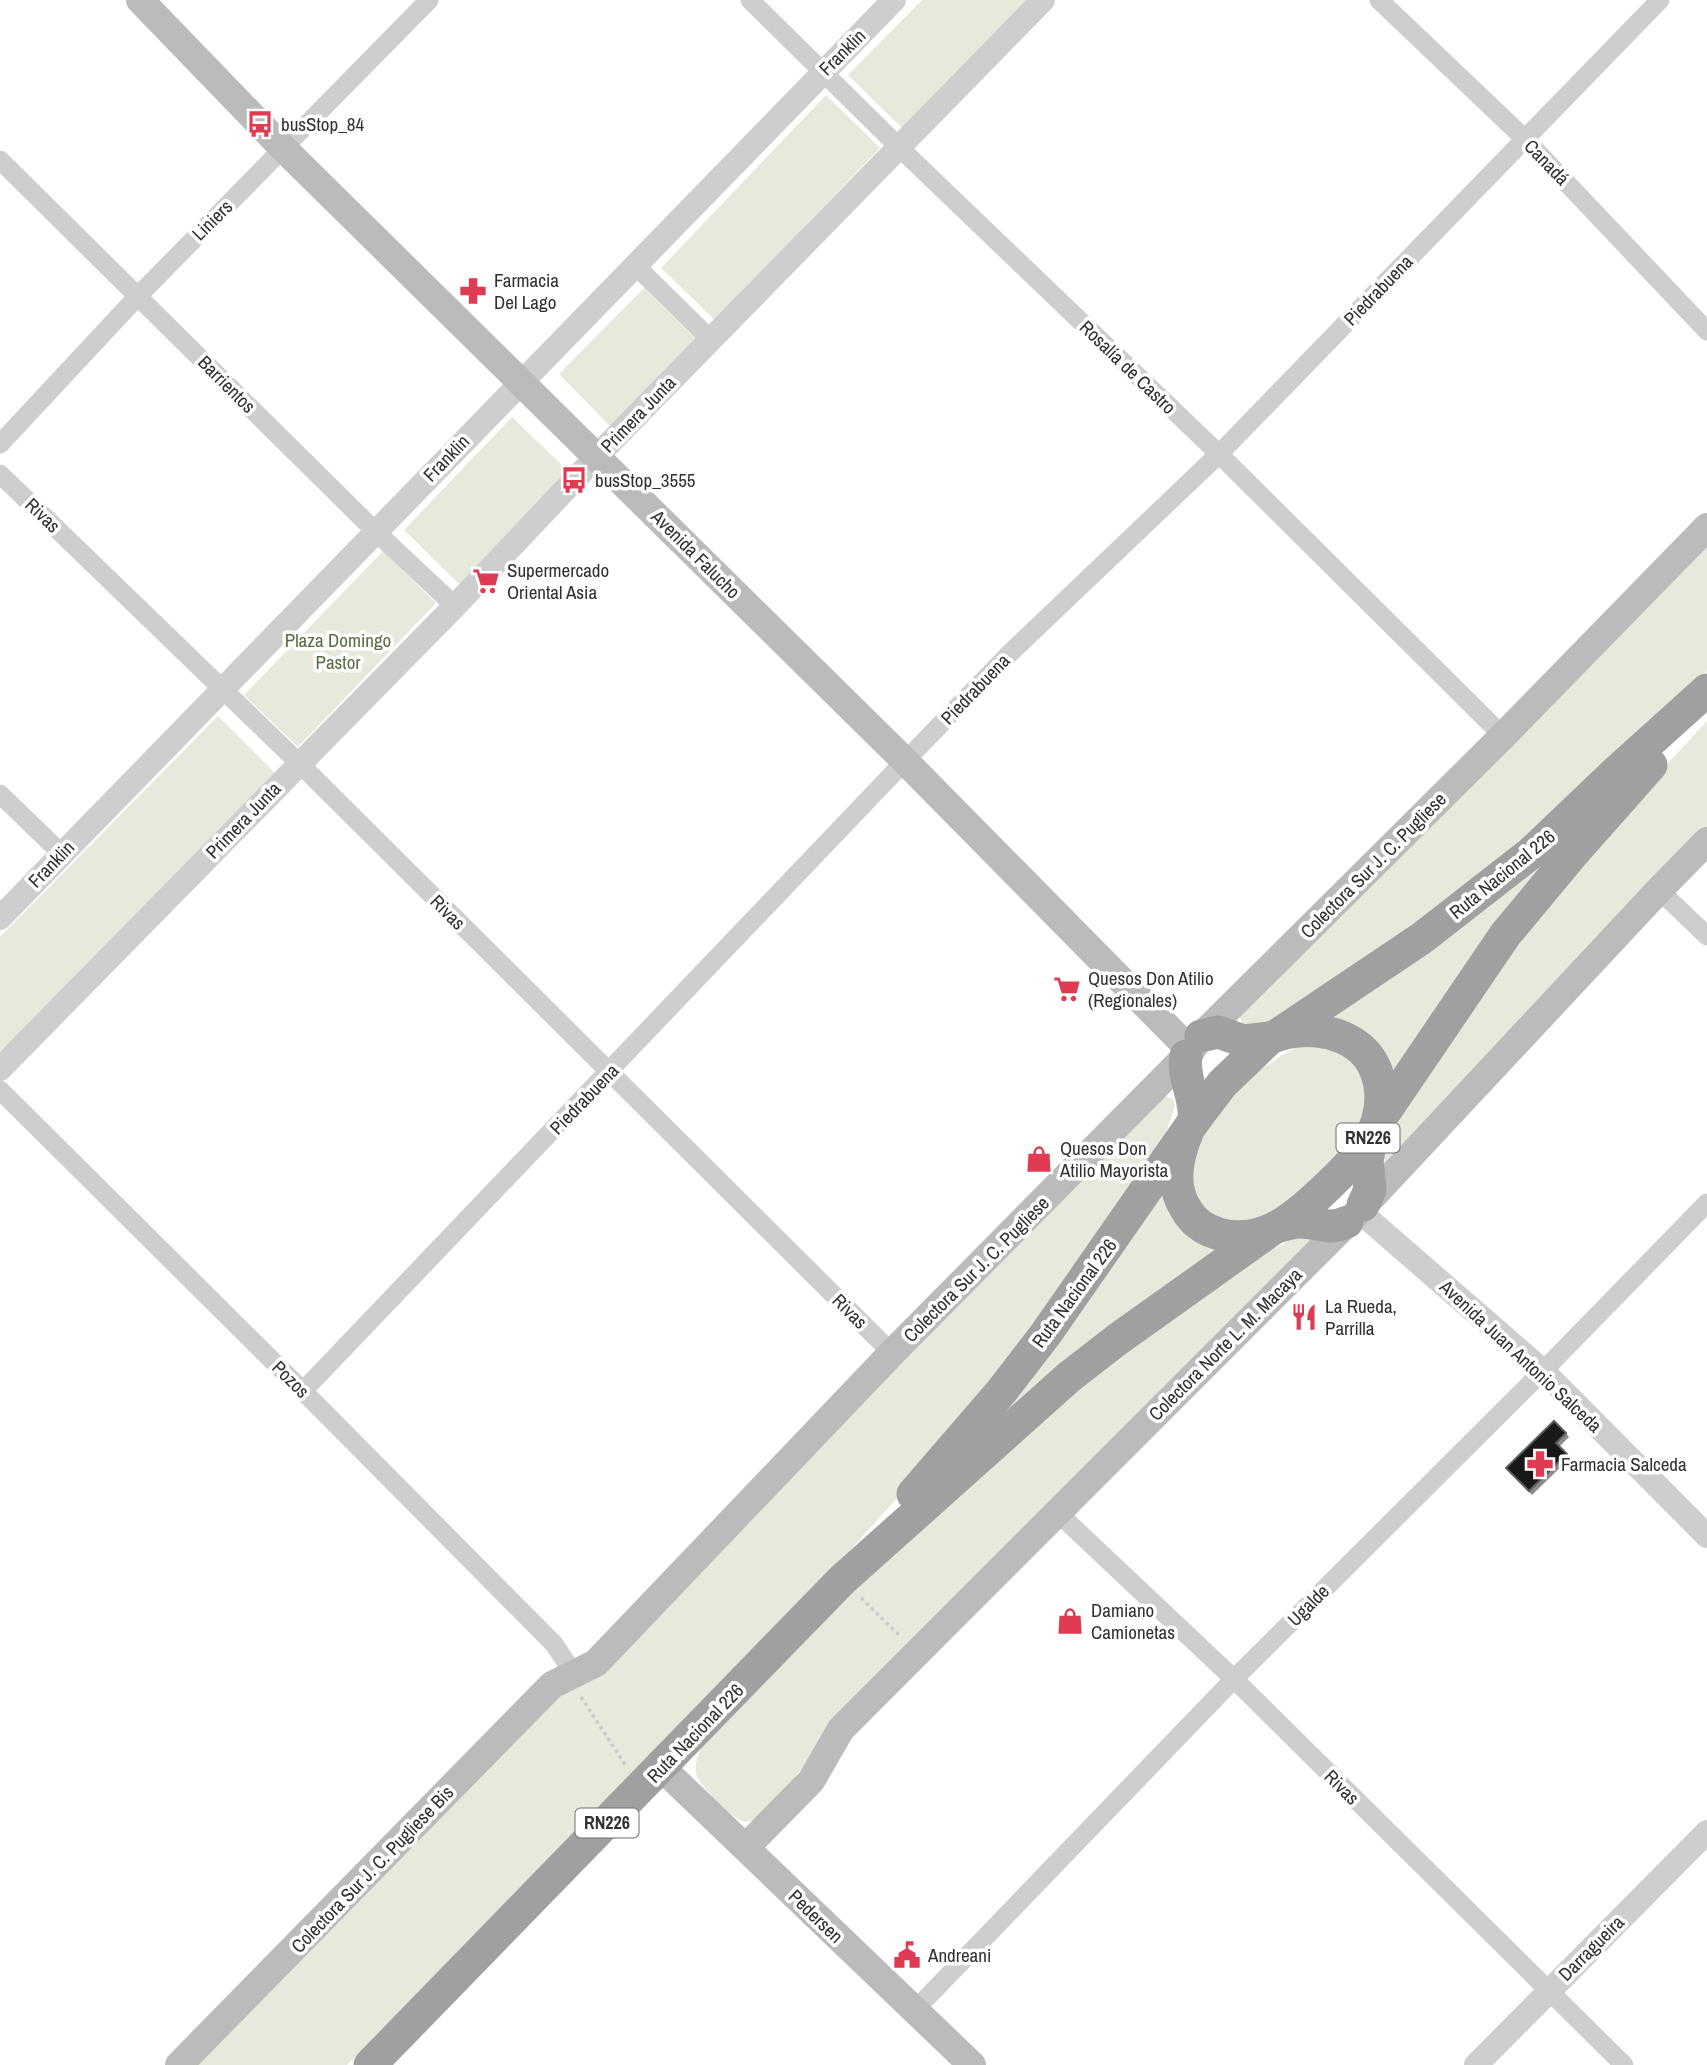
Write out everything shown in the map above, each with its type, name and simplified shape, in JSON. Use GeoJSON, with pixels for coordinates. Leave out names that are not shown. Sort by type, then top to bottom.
{"type":"FeatureCollection","features":[{"type":"Feature","properties":{"kind":"highway","name":"Ruta Nacional 226"},"geometry":{"type":"LineString","coordinates":[[842,1580],[1009,1382],[1222,1084],[1274,1036],[1422,937],[1531,853],[1707,690]]}},
{"type":"Feature","properties":{"kind":"highway","name":"Ruta Nacional 226"},"geometry":{"type":"LineString","coordinates":[[370,2065],[842,1580],[1069,1377],[1128,1332],[1297,1214],[1341,1174],[1356,1156],[1505,935],[1707,701]]}},
{"type":"Feature","properties":{"kind":"highway"},"geometry":{"type":"LineString","coordinates":[[1192,1125],[1194,1109],[1184,1069],[1193,1048],[1218,1032],[1244,1041],[1274,1036]]}},
{"type":"Feature","properties":{"kind":"highway","name":"Ruta Nacional 226"},"geometry":{"type":"LineString","coordinates":[[1274,1036],[1329,1032],[1342,1036],[1364,1052],[1371,1061],[1380,1086],[1381,1098],[1375,1127]]}},
{"type":"Feature","properties":{"kind":"highway","name":"Ruta Nacional 226"},"geometry":{"type":"LineString","coordinates":[[1192,1125],[1180,1151],[1177,1180],[1182,1202],[1193,1220],[1212,1232],[1233,1237],[1245,1238],[1274,1229]]}},
{"type":"Feature","properties":{"kind":"highway"},"geometry":{"type":"LineString","coordinates":[[1274,1229],[1301,1222],[1336,1227],[1356,1213],[1370,1190],[1368,1143],[1375,1127]]}},
{"type":"Feature","properties":{"kind":"main road","name":"Avenida Falucho"},"geometry":{"type":"LineString","coordinates":[[140,0],[283,148],[1193,1048]]}},
{"type":"Feature","properties":{"kind":"main road","name":"Colectora Sur J. C. Pugliese"},"geometry":{"type":"LineString","coordinates":[[567,1676],[596,1663],[892,1353],[1707,527]]}},
{"type":"Feature","properties":{"kind":"main road","name":"Colectora Norte L. M. Macaya"},"geometry":{"type":"LineString","coordinates":[[747,1847],[811,1780],[841,1729],[1356,1213],[1707,841]]}},
{"type":"Feature","properties":{"kind":"main road","name":"Colectora Sur J. C. Pugliese Bis"},"geometry":{"type":"LineString","coordinates":[[179,2065],[552,1685],[567,1676]]}},
{"type":"Feature","properties":{"kind":"main road","name":"Pedersen"},"geometry":{"type":"LineString","coordinates":[[650,1779],[747,1847],[972,2065]]}},
{"type":"Feature","properties":{"kind":"street","name":"Liniers"},"geometry":{"type":"LineString","coordinates":[[0,444],[138,296],[429,0]]}},
{"type":"Feature","properties":{"kind":"street","name":"Rosalía de Castro"},"geometry":{"type":"LineString","coordinates":[[750,0],[1219,454],[1503,736]]}},
{"type":"Feature","properties":{"kind":"street","name":"Franklin"},"geometry":{"type":"LineString","coordinates":[[0,918],[894,0]]}},
{"type":"Feature","properties":{"kind":"street","name":"Primera Junta"},"geometry":{"type":"LineString","coordinates":[[0,1069],[455,606],[597,456],[1043,0]]}},
{"type":"Feature","properties":{"kind":"street","name":"Canadá"},"geometry":{"type":"LineString","coordinates":[[1379,0],[1525,139],[1707,331]]}},
{"type":"Feature","properties":{"kind":"street","name":"Piedrabuena"},"geometry":{"type":"LineString","coordinates":[[303,1391],[1007,656],[1219,454],[1660,0]]}},
{"type":"Feature","properties":{"kind":"street","name":"Barrientos"},"geometry":{"type":"LineString","coordinates":[[0,160],[375,531],[455,606]]}},
{"type":"Feature","properties":{"kind":"street"},"geometry":{"type":"LineString","coordinates":[[635,265],[711,340]]}},
{"type":"Feature","properties":{"kind":"street","name":"Rivas"},"geometry":{"type":"LineString","coordinates":[[0,474],[299,764],[892,1353]]}},
{"type":"Feature","properties":{"kind":"street"},"geometry":{"type":"LineString","coordinates":[[0,794],[61,853]]}},
{"type":"Feature","properties":{"kind":"street"},"geometry":{"type":"LineString","coordinates":[[1658,890],[1707,936]]}},
{"type":"Feature","properties":{"kind":"street","name":"Pozos"},"geometry":{"type":"LineString","coordinates":[[0,1090],[554,1644],[568,1665],[567,1676]]}},
{"type":"Feature","properties":{"kind":"street","name":"Ugalde"},"geometry":{"type":"LineString","coordinates":[[914,2011],[1234,1679],[1707,1203]]}},
{"type":"Feature","properties":{"kind":"street","name":"Avenida Juan Antonio Salceda"},"geometry":{"type":"LineString","coordinates":[[1356,1213],[1543,1371],[1707,1536]]}},
{"type":"Feature","properties":{"kind":"street","name":"Rivas"},"geometry":{"type":"LineString","coordinates":[[1057,1512],[1234,1679],[1624,2065]]}},
{"type":"Feature","properties":{"kind":"street","name":"Darragueira"},"geometry":{"type":"LineString","coordinates":[[1476,2065],[1707,1832]]}},
{"type":"Feature","properties":{"kind":"path"},"geometry":{"type":"LineString","coordinates":[[842,1580],[918,1654]]}},
{"type":"Feature","properties":{"kind":"path"},"geometry":{"type":"LineString","coordinates":[[567,1676],[623,1761],[650,1779]]}},
{"type":"Feature","properties":{"kind":"green space"},"geometry":{"type":"Polygon","coordinates":[[[922,0],[1027,0],[902,128],[848,75],[922,0]]]}},
{"type":"Feature","properties":{"kind":"green space"},"geometry":{"type":"Polygon","coordinates":[[[826,95],[880,148],[715,320],[661,268],[826,95]]]}},
{"type":"Feature","properties":{"kind":"green space"},"geometry":{"type":"Polygon","coordinates":[[[644,288],[697,340],[611,427],[559,374],[644,288]]]}},
{"type":"Feature","properties":{"kind":"green space"},"geometry":{"type":"Polygon","coordinates":[[[512,417],[568,471],[459,584],[404,530],[512,417]]]}},
{"type":"Feature","properties":{"kind":"green space"},"geometry":{"type":"Polygon","coordinates":[[[1707,539],[1707,671],[1506,860],[1270,1026],[1243,1025],[1240,1017],[1707,539]]]}},
{"type":"Feature","properties":{"kind":"green space","name":"Plaza Domingo Pastor"},"geometry":{"type":"Polygon","coordinates":[[[383,551],[436,603],[298,747],[244,695],[383,551]]]}},
{"type":"Feature","properties":{"kind":"green space"},"geometry":{"type":"Polygon","coordinates":[[[218,716],[276,774],[0,1053],[0,937],[218,716]]]}},
{"type":"Feature","properties":{"kind":"green space"},"geometry":{"type":"Polygon","coordinates":[[[1707,721],[1707,830],[1383,1167],[1382,1159],[1407,1101],[1474,993],[1605,831],[1707,721]]]}},
{"type":"Feature","properties":{"kind":"green space"},"geometry":{"type":"Polygon","coordinates":[[[1581,819],[1401,1079],[1320,1017],[1581,819]]]}},
{"type":"Feature","properties":{"kind":"green space"},"geometry":{"type":"Polygon","coordinates":[[[1316,1044],[1348,1056],[1366,1081],[1364,1116],[1350,1139],[1307,1189],[1260,1220],[1226,1222],[1201,1208],[1188,1181],[1197,1141],[1212,1116],[1259,1071],[1279,1057],[1299,1046],[1316,1044]]]}},
{"type":"Feature","properties":{"kind":"green space"},"geometry":{"type":"Polygon","coordinates":[[[1164,1096],[1173,1099],[1175,1107],[1162,1143],[963,1425],[789,1618],[347,2065],[197,2065],[556,1698],[1164,1096]]]}},
{"type":"Feature","properties":{"kind":"green space"},"geometry":{"type":"Polygon","coordinates":[[[1162,1184],[1232,1251],[974,1441],[1162,1184]]]}},
{"type":"Feature","properties":{"kind":"green space"},"geometry":{"type":"Polygon","coordinates":[[[1310,1235],[1314,1242],[833,1724],[797,1776],[764,1813],[745,1822],[725,1809],[696,1774],[696,1762],[704,1743],[868,1576],[1040,1413],[1264,1254],[1288,1241],[1310,1235]]]}},
{"type":"Feature","properties":{"kind":"building","name":"Farmacia Salceda"},"geometry":{"type":"Polygon","coordinates":[[[1554,1421],[1566,1433],[1556,1443],[1567,1454],[1529,1491],[1506,1468],[1554,1421]]]}},
{"type":"Feature","properties":{"kind":"place","name":"busStop_84"},"geometry":{"type":"Point","coordinates":[260,124]}},
{"type":"Feature","properties":{"kind":"place","name":"Farmacia Del Lago"},"geometry":{"type":"Point","coordinates":[473,291]}},
{"type":"Feature","properties":{"kind":"place","name":"busStop_3555"},"geometry":{"type":"Point","coordinates":[574,480]}},
{"type":"Feature","properties":{"kind":"place","name":"Supermercado Oriental Asia"},"geometry":{"type":"Point","coordinates":[486,581]}},
{"type":"Feature","properties":{"kind":"place","name":"Quesos Don Atilio (Regionales)"},"geometry":{"type":"Point","coordinates":[1067,989]}},
{"type":"Feature","properties":{"kind":"place","name":"Quesos Don Atilio Mayorista"},"geometry":{"type":"Point","coordinates":[1039,1159]}},
{"type":"Feature","properties":{"kind":"place","name":"La Rueda, Parrilla"},"geometry":{"type":"Point","coordinates":[1304,1317]}},
{"type":"Feature","properties":{"kind":"place","name":"Farmacia Salceda"},"geometry":{"type":"Point","coordinates":[1540,1464]}},
{"type":"Feature","properties":{"kind":"place","name":"Damiano Camionetas"},"geometry":{"type":"Point","coordinates":[1070,1621]}},
{"type":"Feature","properties":{"kind":"place","name":"Andreani"},"geometry":{"type":"Point","coordinates":[907,1955]}}]}
